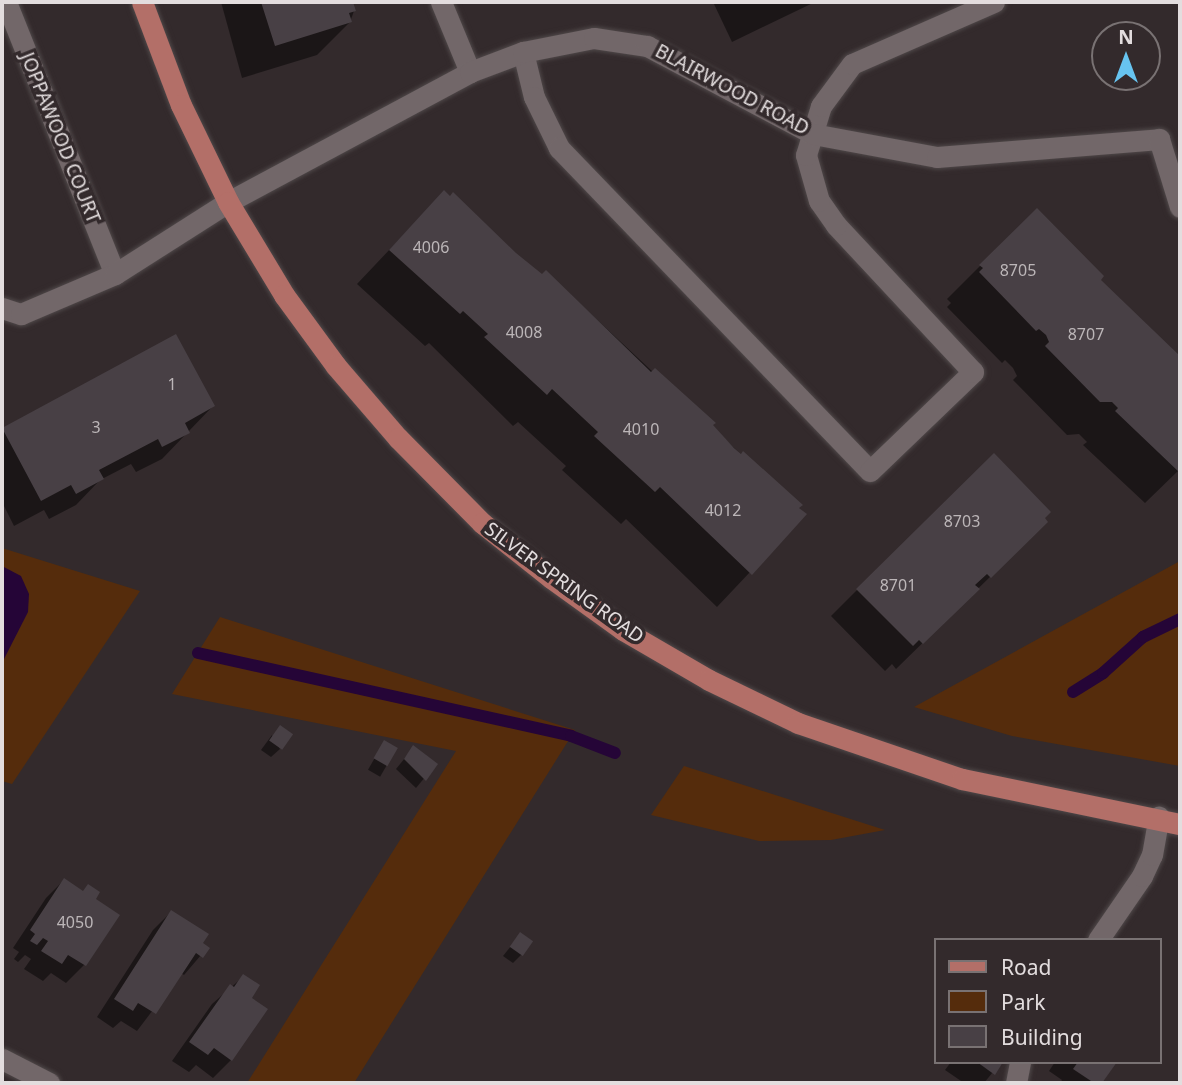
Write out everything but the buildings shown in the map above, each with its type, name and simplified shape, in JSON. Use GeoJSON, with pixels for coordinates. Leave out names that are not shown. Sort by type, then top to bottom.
{"type":"FeatureCollection","features":[{"type":"Feature","properties":{"kind":"main road","name":"SILVER SPRING ROAD"},"geometry":{"type":"LineString","coordinates":[[142,2],[181,105],[228,202],[306,325],[398,438],[482,523],[622,630],[720,685],[869,749],[962,779],[1062,803],[1159,817],[1180,824]]}},
{"type":"Feature","properties":{"kind":"main road","name":"SILVER SPRING ROAD"},"geometry":{"type":"LineString","coordinates":[[1159,817],[1180,814]]}},
{"type":"Feature","properties":{"kind":"street","name":"JOPPAWOOD COURT"},"geometry":{"type":"LineString","coordinates":[[6,2],[115,274]]}},
{"type":"Feature","properties":{"kind":"street"},"geometry":{"type":"LineString","coordinates":[[441,2],[470,72]]}},
{"type":"Feature","properties":{"kind":"street"},"geometry":{"type":"LineString","coordinates":[[523,52],[534,97],[559,148],[870,471],[973,372],[836,225],[819,201],[806,155],[821,106],[852,64],[994,2]]}},
{"type":"Feature","properties":{"kind":"street","name":"BLAIRWOOD ROAD"},"geometry":{"type":"LineString","coordinates":[[228,202],[470,72],[523,52],[594,38],[647,46],[813,134],[937,157],[1170,138],[1180,207]]}},
{"type":"Feature","properties":{"kind":"street"},"geometry":{"type":"LineString","coordinates":[[2,308],[21,314],[115,274],[228,202]]}},
{"type":"Feature","properties":{"kind":"street"},"geometry":{"type":"LineString","coordinates":[[1098,938],[1142,876],[1152,855],[1159,817]]}},
{"type":"Feature","properties":{"kind":"street"},"geometry":{"type":"LineString","coordinates":[[2,1059],[50,1083]]}},
{"type":"Feature","properties":{"kind":"street"},"geometry":{"type":"LineString","coordinates":[[1016,1083],[1020,1064]]}},
{"type":"Feature","properties":{"kind":"green space"},"geometry":{"type":"Polygon","coordinates":[[[2,548],[140,591],[12,784],[2,781],[2,548]]]}},
{"type":"Feature","properties":{"kind":"green space"},"geometry":{"type":"Polygon","coordinates":[[[1180,561],[1180,766],[1012,736],[914,707],[1180,561]]]}},
{"type":"Feature","properties":{"kind":"green space"},"geometry":{"type":"Polygon","coordinates":[[[220,617],[575,730],[354,1083],[247,1083],[456,751],[172,694],[220,617]]]}},
{"type":"Feature","properties":{"kind":"green space"},"geometry":{"type":"Polygon","coordinates":[[[684,766],[885,830],[831,840],[759,841],[651,815],[684,766]]]}},
{"type":"Feature","properties":{"kind":"shaded area"},"geometry":{"type":"Polygon","coordinates":[[[2,566],[21,576],[29,594],[28,612],[2,663],[2,566]]]}},
{"type":"Feature","properties":{"kind":"waterway"},"geometry":{"type":"LineString","coordinates":[[1073,692],[1103,673],[1143,637],[1180,619]]}},
{"type":"Feature","properties":{"kind":"waterway"},"geometry":{"type":"LineString","coordinates":[[198,653],[571,736],[615,753]]}}]}
